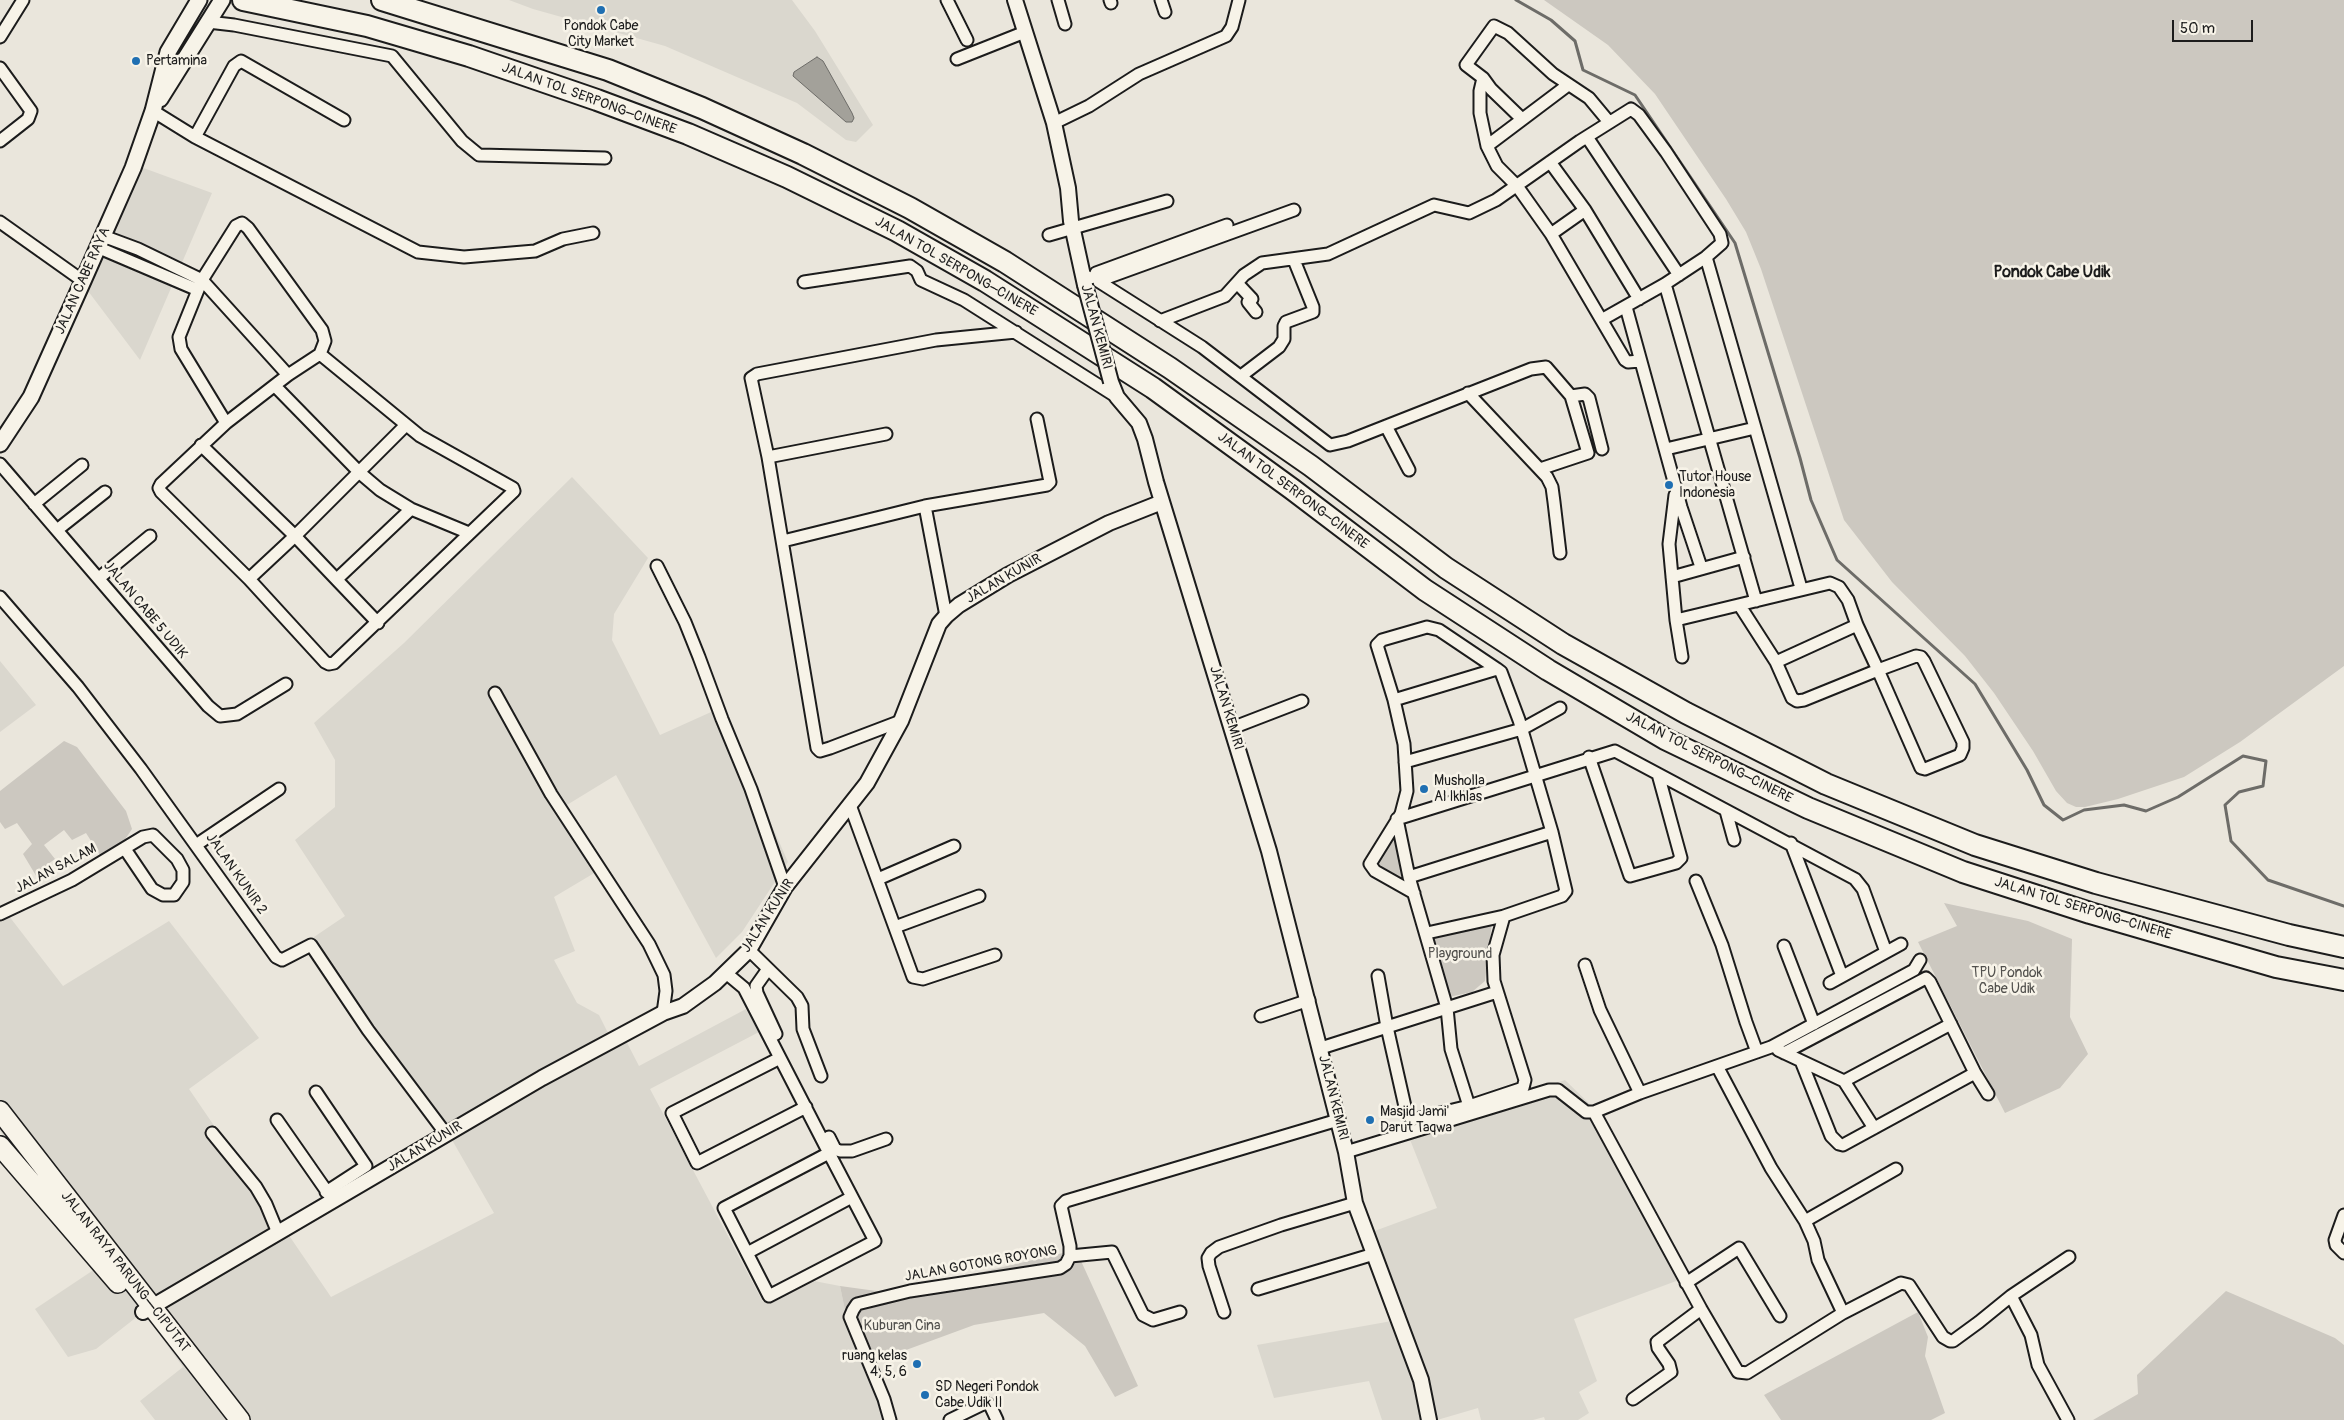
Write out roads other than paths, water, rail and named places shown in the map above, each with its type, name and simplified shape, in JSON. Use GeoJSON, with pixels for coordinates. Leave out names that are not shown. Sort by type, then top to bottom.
{"type":"FeatureCollection","features":[{"type":"Feature","properties":{"kind":"highway","name":"JALAN TOL SERPONG–CINERE"},"geometry":{"type":"LineString","coordinates":[[243,0],[366,26],[469,56],[597,100],[688,134],[787,177],[897,231],[985,281],[1153,388],[1292,489],[1425,590],[1548,670],[1665,739],[1808,808],[1963,872],[2081,910],[2276,967],[2344,980]]}},
{"type":"Feature","properties":{"kind":"highway","name":"JALAN TOL SERPONG–CINERE"},"geometry":{"type":"LineString","coordinates":[[382,0],[608,70],[702,108],[803,154],[910,208],[1006,262],[1170,368],[1311,466],[1446,568],[1563,644],[1686,713],[1826,784],[1975,845],[2096,883],[2289,935],[2344,947]]}},
{"type":"Feature","properties":{"kind":"highway","name":"JALAN RAYA PARUNG—CIPUTAT"},"geometry":{"type":"LineString","coordinates":[[0,1095],[10,1124],[148,1309],[224,1420]]}},
{"type":"Feature","properties":{"kind":"highway","name":"JALAN RAYA PARUNG—CIPUTAT"},"geometry":{"type":"LineString","coordinates":[[1,1149],[148,1309],[240,1420]]}},
{"type":"Feature","properties":{"kind":"main road","name":"JALAN CABE RAYA"},"geometry":{"type":"LineString","coordinates":[[2,438],[31,397],[83,281],[133,168],[153,111],[168,52],[196,5]]}},
{"type":"Feature","properties":{"kind":"main road","name":"JALAN CABE RAYA"},"geometry":{"type":"LineString","coordinates":[[153,111],[214,11]]}},
{"type":"Feature","properties":{"kind":"street"},"geometry":{"type":"LineString","coordinates":[[0,37],[23,0]]}},
{"type":"Feature","properties":{"kind":"street"},"geometry":{"type":"LineString","coordinates":[[947,0],[966,40]]}},
{"type":"Feature","properties":{"kind":"street","name":"JALAN KEMIRI"},"geometry":{"type":"LineString","coordinates":[[1015,0],[1054,123],[1068,188],[1073,228],[1088,279],[1111,382],[1118,397],[1136,418],[1146,439],[1162,502],[1269,851],[1321,1048],[1346,1152],[1355,1202],[1421,1380],[1429,1420]]}},
{"type":"Feature","properties":{"kind":"street"},"geometry":{"type":"LineString","coordinates":[[1058,0],[1065,24]]}},
{"type":"Feature","properties":{"kind":"street"},"geometry":{"type":"LineString","coordinates":[[1161,0],[1164,12]]}},
{"type":"Feature","properties":{"kind":"street"},"geometry":{"type":"LineString","coordinates":[[1054,123],[1090,106],[1139,74],[1226,36],[1232,28],[1239,0]]}},
{"type":"Feature","properties":{"kind":"street"},"geometry":{"type":"LineString","coordinates":[[214,11],[234,25],[392,56],[462,141],[479,155],[605,158]]}},
{"type":"Feature","properties":{"kind":"street"},"geometry":{"type":"LineString","coordinates":[[1522,119],[1491,89],[1483,78],[1466,65],[1494,26],[1508,33],[1568,85],[1589,98],[1609,122]]}},
{"type":"Feature","properties":{"kind":"street"},"geometry":{"type":"LineString","coordinates":[[957,58],[1025,32]]}},
{"type":"Feature","properties":{"kind":"street"},"geometry":{"type":"LineString","coordinates":[[195,138],[234,66],[241,61],[344,120]]}},
{"type":"Feature","properties":{"kind":"street"},"geometry":{"type":"LineString","coordinates":[[0,68],[31,111],[28,119],[0,141]]}},
{"type":"Feature","properties":{"kind":"street"},"geometry":{"type":"LineString","coordinates":[[1483,78],[1479,103],[1487,146],[1497,166],[1517,186],[1551,234],[1603,319],[1625,360],[1628,362],[1640,361]]}},
{"type":"Feature","properties":{"kind":"street"},"geometry":{"type":"LineString","coordinates":[[1487,146],[1568,85]]}},
{"type":"Feature","properties":{"kind":"street"},"geometry":{"type":"LineString","coordinates":[[1160,321],[1225,296],[1244,275],[1262,263],[1294,260],[1337,251],[1434,205],[1469,213],[1496,200],[1609,122],[1631,110],[1635,110],[1666,152],[1720,234],[1722,243],[1706,257],[1665,284],[1603,319]]}},
{"type":"Feature","properties":{"kind":"street"},"geometry":{"type":"LineString","coordinates":[[153,111],[195,138],[418,252],[464,257],[535,252],[563,239],[593,233]]}},
{"type":"Feature","properties":{"kind":"street"},"geometry":{"type":"LineString","coordinates":[[1587,137],[1679,275]]}},
{"type":"Feature","properties":{"kind":"street"},"geometry":{"type":"LineString","coordinates":[[1550,162],[1584,210],[1639,299]]}},
{"type":"Feature","properties":{"kind":"street"},"geometry":{"type":"LineString","coordinates":[[1049,235],[1167,201]]}},
{"type":"Feature","properties":{"kind":"street"},"geometry":{"type":"LineString","coordinates":[[1088,279],[1294,210]]}},
{"type":"Feature","properties":{"kind":"street"},"geometry":{"type":"LineString","coordinates":[[1551,234],[1584,210]]}},
{"type":"Feature","properties":{"kind":"street"},"geometry":{"type":"LineString","coordinates":[[0,222],[83,281]]}},
{"type":"Feature","properties":{"kind":"street"},"geometry":{"type":"LineString","coordinates":[[226,423],[178,344],[179,336],[200,285],[236,226],[242,223],[248,228],[322,330],[325,341],[320,354],[288,375],[226,423],[201,444],[159,488],[249,579],[329,664],[334,663],[378,623],[469,533],[513,494],[513,488],[438,447],[405,426],[320,354]]}},
{"type":"Feature","properties":{"kind":"street"},"geometry":{"type":"LineString","coordinates":[[1088,279],[1227,224]]}},
{"type":"Feature","properties":{"kind":"street"},"geometry":{"type":"LineString","coordinates":[[100,242],[138,249],[200,285],[288,375]]}},
{"type":"Feature","properties":{"kind":"street"},"geometry":{"type":"LineString","coordinates":[[1706,257],[1801,588]]}},
{"type":"Feature","properties":{"kind":"street"},"geometry":{"type":"LineString","coordinates":[[1241,376],[1279,347],[1284,339],[1284,326],[1286,322],[1313,312],[1313,307],[1294,260]]}},
{"type":"Feature","properties":{"kind":"street"},"geometry":{"type":"LineString","coordinates":[[804,282],[910,266],[917,271],[921,280],[964,300],[1118,397]]}},
{"type":"Feature","properties":{"kind":"street"},"geometry":{"type":"LineString","coordinates":[[1088,279],[1202,347],[1330,444],[1348,441],[1540,366],[1546,367],[1572,396],[1588,453],[1540,469]]}},
{"type":"Feature","properties":{"kind":"street"},"geometry":{"type":"LineString","coordinates":[[1238,283],[1252,298],[1248,302],[1256,312]]}},
{"type":"Feature","properties":{"kind":"street"},"geometry":{"type":"LineString","coordinates":[[1665,284],[1756,601]]}},
{"type":"Feature","properties":{"kind":"street"},"geometry":{"type":"LineString","coordinates":[[1626,307],[1676,486],[1701,567]]}},
{"type":"Feature","properties":{"kind":"street"},"geometry":{"type":"LineString","coordinates":[[901,721],[830,748],[820,751],[817,748],[768,457],[751,381],[753,376],[757,374],[936,340],[1016,332]]}},
{"type":"Feature","properties":{"kind":"street"},"geometry":{"type":"LineString","coordinates":[[275,386],[360,473],[380,490],[411,509],[469,533]]}},
{"type":"Feature","properties":{"kind":"street"},"geometry":{"type":"LineString","coordinates":[[1468,393],[1540,469],[1552,487],[1560,553]]}},
{"type":"Feature","properties":{"kind":"street"},"geometry":{"type":"LineString","coordinates":[[1572,396],[1584,394],[1589,398],[1602,449]]}},
{"type":"Feature","properties":{"kind":"street"},"geometry":{"type":"LineString","coordinates":[[782,541],[925,506],[1049,484],[1037,419]]}},
{"type":"Feature","properties":{"kind":"street"},"geometry":{"type":"LineString","coordinates":[[249,579],[360,473],[405,426]]}},
{"type":"Feature","properties":{"kind":"street"},"geometry":{"type":"LineString","coordinates":[[1386,426],[1409,470]]}},
{"type":"Feature","properties":{"kind":"street"},"geometry":{"type":"LineString","coordinates":[[1666,449],[1711,440],[1755,428]]}},
{"type":"Feature","properties":{"kind":"street"},"geometry":{"type":"LineString","coordinates":[[768,457],[886,434]]}},
{"type":"Feature","properties":{"kind":"street"},"geometry":{"type":"LineString","coordinates":[[201,444],[295,536],[378,623]]}},
{"type":"Feature","properties":{"kind":"street","name":"JALAN CABE 5 UDIK"},"geometry":{"type":"LineString","coordinates":[[0,464],[208,706],[220,716],[237,714],[286,684]]}},
{"type":"Feature","properties":{"kind":"street"},"geometry":{"type":"LineString","coordinates":[[34,504],[82,465]]}},
{"type":"Feature","properties":{"kind":"street"},"geometry":{"type":"LineString","coordinates":[[1676,486],[1669,544],[1676,620],[1682,657]]}},
{"type":"Feature","properties":{"kind":"street"},"geometry":{"type":"LineString","coordinates":[[56,530],[105,492]]}},
{"type":"Feature","properties":{"kind":"street","name":"JALAN KUNIR"},"geometry":{"type":"LineString","coordinates":[[148,1309],[278,1233],[330,1197],[446,1134],[542,1078],[663,1013],[683,1006],[726,973],[749,950],[785,887],[866,782],[901,721],[939,624],[946,616],[959,605],[1008,575],[1109,523],[1162,502]]}},
{"type":"Feature","properties":{"kind":"street"},"geometry":{"type":"LineString","coordinates":[[925,506],[946,616]]}},
{"type":"Feature","properties":{"kind":"street"},"geometry":{"type":"LineString","coordinates":[[337,579],[411,509]]}},
{"type":"Feature","properties":{"kind":"street"},"geometry":{"type":"LineString","coordinates":[[99,578],[150,536]]}},
{"type":"Feature","properties":{"kind":"street"},"geometry":{"type":"LineString","coordinates":[[1672,577],[1701,567],[1744,557]]}},
{"type":"Feature","properties":{"kind":"street"},"geometry":{"type":"LineString","coordinates":[[657,566],[696,648],[722,719],[751,789],[785,887]]}},
{"type":"Feature","properties":{"kind":"street"},"geometry":{"type":"LineString","coordinates":[[1676,620],[1740,606],[1801,588],[1830,583],[1839,587],[1848,600],[1857,625],[1878,670],[1921,768],[1925,769],[1960,755],[1963,742],[1924,661],[1916,656],[1878,670],[1804,700],[1797,701],[1792,698],[1776,662],[1740,606]]}},
{"type":"Feature","properties":{"kind":"street","name":"JALAN KUNIR 2"},"geometry":{"type":"LineString","coordinates":[[0,597],[78,687],[196,845],[276,957],[282,960],[311,945],[368,1030],[446,1134]]}},
{"type":"Feature","properties":{"kind":"street"},"geometry":{"type":"LineString","coordinates":[[1776,662],[1857,625]]}},
{"type":"Feature","properties":{"kind":"street"},"geometry":{"type":"LineString","coordinates":[[1414,893],[1375,871],[1370,864],[1397,819],[1406,800],[1407,791],[1405,762],[1394,700],[1377,645],[1382,640],[1427,627],[1439,630],[1501,672],[1522,729],[1552,832],[1566,891],[1562,896],[1504,916],[1427,933]]}},
{"type":"Feature","properties":{"kind":"street"},"geometry":{"type":"LineString","coordinates":[[1394,700],[1497,669]]}},
{"type":"Feature","properties":{"kind":"street"},"geometry":{"type":"LineString","coordinates":[[495,693],[551,794],[649,944],[664,975],[666,991],[663,1013]]}},
{"type":"Feature","properties":{"kind":"street"},"geometry":{"type":"LineString","coordinates":[[1232,728],[1302,701]]}},
{"type":"Feature","properties":{"kind":"street"},"geometry":{"type":"LineString","coordinates":[[1405,762],[1522,729],[1560,708]]}},
{"type":"Feature","properties":{"kind":"street"},"geometry":{"type":"LineString","coordinates":[[1397,819],[1536,777],[1589,757],[1615,751],[1726,811],[1791,843],[1855,879],[1863,889],[1886,952]]}},
{"type":"Feature","properties":{"kind":"street"},"geometry":{"type":"LineString","coordinates":[[1589,757],[1630,876],[1676,863],[1681,858],[1658,774]]}},
{"type":"Feature","properties":{"kind":"street"},"geometry":{"type":"LineString","coordinates":[[196,845],[279,788]]}},
{"type":"Feature","properties":{"kind":"street"},"geometry":{"type":"LineString","coordinates":[[850,805],[909,970],[917,979],[923,979],[995,956]]}},
{"type":"Feature","properties":{"kind":"street"},"geometry":{"type":"LineString","coordinates":[[1726,811],[1734,840]]}},
{"type":"Feature","properties":{"kind":"street"},"geometry":{"type":"LineString","coordinates":[[1397,819],[1409,877],[1427,933],[1447,1008],[1451,1050],[1469,1106]]}},
{"type":"Feature","properties":{"kind":"street"},"geometry":{"type":"LineString","coordinates":[[1409,877],[1552,832]]}},
{"type":"Feature","properties":{"kind":"street","name":"JALAN SALAM"},"geometry":{"type":"LineString","coordinates":[[0,914],[72,880],[142,837],[153,835],[177,859],[183,870],[184,882],[174,895],[163,895],[152,889],[125,849]]}},
{"type":"Feature","properties":{"kind":"street"},"geometry":{"type":"LineString","coordinates":[[1791,843],[1842,976]]}},
{"type":"Feature","properties":{"kind":"street"},"geometry":{"type":"LineString","coordinates":[[878,879],[954,846]]}},
{"type":"Feature","properties":{"kind":"street"},"geometry":{"type":"LineString","coordinates":[[1696,881],[1722,945],[1757,1052]]}},
{"type":"Feature","properties":{"kind":"street"},"geometry":{"type":"LineString","coordinates":[[895,927],[979,896]]}},
{"type":"Feature","properties":{"kind":"street"},"geometry":{"type":"LineString","coordinates":[[1378,976],[1387,1027],[1406,1111],[1412,1120],[1469,1106],[1520,1089],[1525,1084],[1497,992],[1492,967],[1493,955],[1504,916]]}},
{"type":"Feature","properties":{"kind":"street"},"geometry":{"type":"LineString","coordinates":[[1830,983],[1901,944]]}},
{"type":"Feature","properties":{"kind":"street"},"geometry":{"type":"LineString","coordinates":[[1784,946],[1814,1024]]}},
{"type":"Feature","properties":{"kind":"street"},"geometry":{"type":"LineString","coordinates":[[749,950],[797,997],[802,1006],[803,1029],[821,1076]]}},
{"type":"Feature","properties":{"kind":"street"},"geometry":{"type":"LineString","coordinates":[[1346,1152],[1549,1090],[1558,1090],[1586,1112],[1594,1112],[1640,1093],[1771,1047],[1914,970],[1920,960]]}},
{"type":"Feature","properties":{"kind":"street"},"geometry":{"type":"LineString","coordinates":[[1586,965],[1600,1010],[1640,1093]]}},
{"type":"Feature","properties":{"kind":"street"},"geometry":{"type":"LineString","coordinates":[[768,969],[756,986],[756,993],[835,1149],[852,1151],[886,1139]]}},
{"type":"Feature","properties":{"kind":"street"},"geometry":{"type":"LineString","coordinates":[[726,973],[744,988],[875,1241],[770,1296],[724,1208],[829,1153]]}},
{"type":"Feature","properties":{"kind":"street"},"geometry":{"type":"LineString","coordinates":[[1784,1053],[1921,978],[1926,978],[1930,982],[1975,1074],[1988,1094]]}},
{"type":"Feature","properties":{"kind":"street"},"geometry":{"type":"LineString","coordinates":[[1321,1048],[1497,992]]}},
{"type":"Feature","properties":{"kind":"street"},"geometry":{"type":"LineString","coordinates":[[1261,1016],[1309,1000]]}},
{"type":"Feature","properties":{"kind":"street"},"geometry":{"type":"LineString","coordinates":[[1844,1081],[1951,1024]]}},
{"type":"Feature","properties":{"kind":"street"},"geometry":{"type":"LineString","coordinates":[[1771,1047],[1844,1081],[1874,1128]]}},
{"type":"Feature","properties":{"kind":"street"},"geometry":{"type":"LineString","coordinates":[[780,1058],[672,1114],[697,1163],[806,1107]]}},
{"type":"Feature","properties":{"kind":"street"},"geometry":{"type":"LineString","coordinates":[[1801,1061],[1834,1140],[1843,1145],[1975,1074]]}},
{"type":"Feature","properties":{"kind":"street"},"geometry":{"type":"LineString","coordinates":[[1717,1066],[1771,1168],[1805,1221],[1814,1241],[1818,1260],[1843,1313]]}},
{"type":"Feature","properties":{"kind":"street"},"geometry":{"type":"LineString","coordinates":[[277,1120],[330,1197],[366,1166],[316,1092]]}},
{"type":"Feature","properties":{"kind":"street"},"geometry":{"type":"LineString","coordinates":[[1594,1112],[1686,1283],[1738,1372],[1742,1374],[1843,1313],[1905,1282],[1909,1285],[1942,1337],[1950,1341],[1979,1322],[2011,1296],[2069,1257]]}},
{"type":"Feature","properties":{"kind":"street","name":"JALAN GOTONG ROYONG"},"geometry":{"type":"LineString","coordinates":[[890,1420],[884,1399],[850,1317],[858,1304],[910,1291],[1060,1268],[1066,1264],[1070,1256],[1070,1246],[1062,1206],[1066,1201],[1338,1120]]}},
{"type":"Feature","properties":{"kind":"street"},"geometry":{"type":"LineString","coordinates":[[212,1133],[256,1187],[266,1204],[278,1233]]}},
{"type":"Feature","properties":{"kind":"street"},"geometry":{"type":"LineString","coordinates":[[1805,1221],[1896,1168]]}},
{"type":"Feature","properties":{"kind":"street"},"geometry":{"type":"LineString","coordinates":[[747,1253],[852,1197]]}},
{"type":"Feature","properties":{"kind":"street"},"geometry":{"type":"LineString","coordinates":[[1224,1312],[1209,1266],[1208,1258],[1211,1253],[1219,1247],[1280,1224],[1355,1202]]}},
{"type":"Feature","properties":{"kind":"street"},"geometry":{"type":"LineString","coordinates":[[2344,1215],[2335,1240],[2336,1245],[2344,1253]]}},
{"type":"Feature","properties":{"kind":"street"},"geometry":{"type":"LineString","coordinates":[[1686,1283],[1739,1248],[1780,1316]]}},
{"type":"Feature","properties":{"kind":"street"},"geometry":{"type":"LineString","coordinates":[[1070,1256],[1112,1252],[1143,1315],[1153,1320],[1180,1312]]}},
{"type":"Feature","properties":{"kind":"street"},"geometry":{"type":"LineString","coordinates":[[1258,1289],[1374,1254]]}},
{"type":"Feature","properties":{"kind":"street"},"geometry":{"type":"LineString","coordinates":[[2011,1296],[2031,1335],[2038,1365],[2068,1420]]}},
{"type":"Feature","properties":{"kind":"street"},"geometry":{"type":"LineString","coordinates":[[1633,1399],[1670,1372],[1669,1364],[1658,1348],[1657,1342],[1701,1309]]}},
{"type":"Feature","properties":{"kind":"street"},"geometry":{"type":"LineString","coordinates":[[950,1420],[985,1403],[990,1405],[997,1420]]}},
{"type":"Feature","properties":{"kind":"waterway"},"geometry":{"type":"LineString","coordinates":[[1516,0],[1551,20],[1575,41],[1583,70],[1635,95],[1735,243],[1811,500],[1837,560],[1975,684],[2027,770],[2044,805],[2063,820],[2084,810],[2124,805],[2146,811],[2178,797],[2243,756],[2266,761],[2263,786],[2239,792],[2225,805],[2231,841],[2268,880],[2344,906]]}},
{"type":"Feature","properties":{"kind":"place","name":"Pondok Cabe City Market"},"geometry":{"type":"Point","coordinates":[601,10]}},
{"type":"Feature","properties":{"kind":"place","name":"Pertamina"},"geometry":{"type":"Point","coordinates":[136,61]}},
{"type":"Feature","properties":{"kind":"place","name":"Tutor House Indonesia"},"geometry":{"type":"Point","coordinates":[1669,485]}},
{"type":"Feature","properties":{"kind":"place","name":"Musholla Al Ikhlas"},"geometry":{"type":"Point","coordinates":[1424,789]}},
{"type":"Feature","properties":{"kind":"place","name":"Masjid Jami' Darut Taqwa"},"geometry":{"type":"Point","coordinates":[1370,1120]}},
{"type":"Feature","properties":{"kind":"place","name":"ruang kelas 4, 5, 6"},"geometry":{"type":"Point","coordinates":[917,1364]}},
{"type":"Feature","properties":{"kind":"place","name":"SD Negeri Pondok Cabe Udik II"},"geometry":{"type":"Point","coordinates":[925,1395]}},
{"type":"Feature","properties":{"kind":"district","name":"Pondok Cabe Udik"},"geometry":{"type":"Point","coordinates":[2052,273]}},
{"type":"Feature","properties":{"kind":"park label","name":"Playground"},"geometry":{"type":"Point","coordinates":[1460,954]}},
{"type":"Feature","properties":{"kind":"park label","name":"TPU Pondok Cabe Udik"},"geometry":{"type":"Point","coordinates":[2007,982]}},
{"type":"Feature","properties":{"kind":"park label","name":"Kuburan Cina"},"geometry":{"type":"Point","coordinates":[902,1326]}}]}
